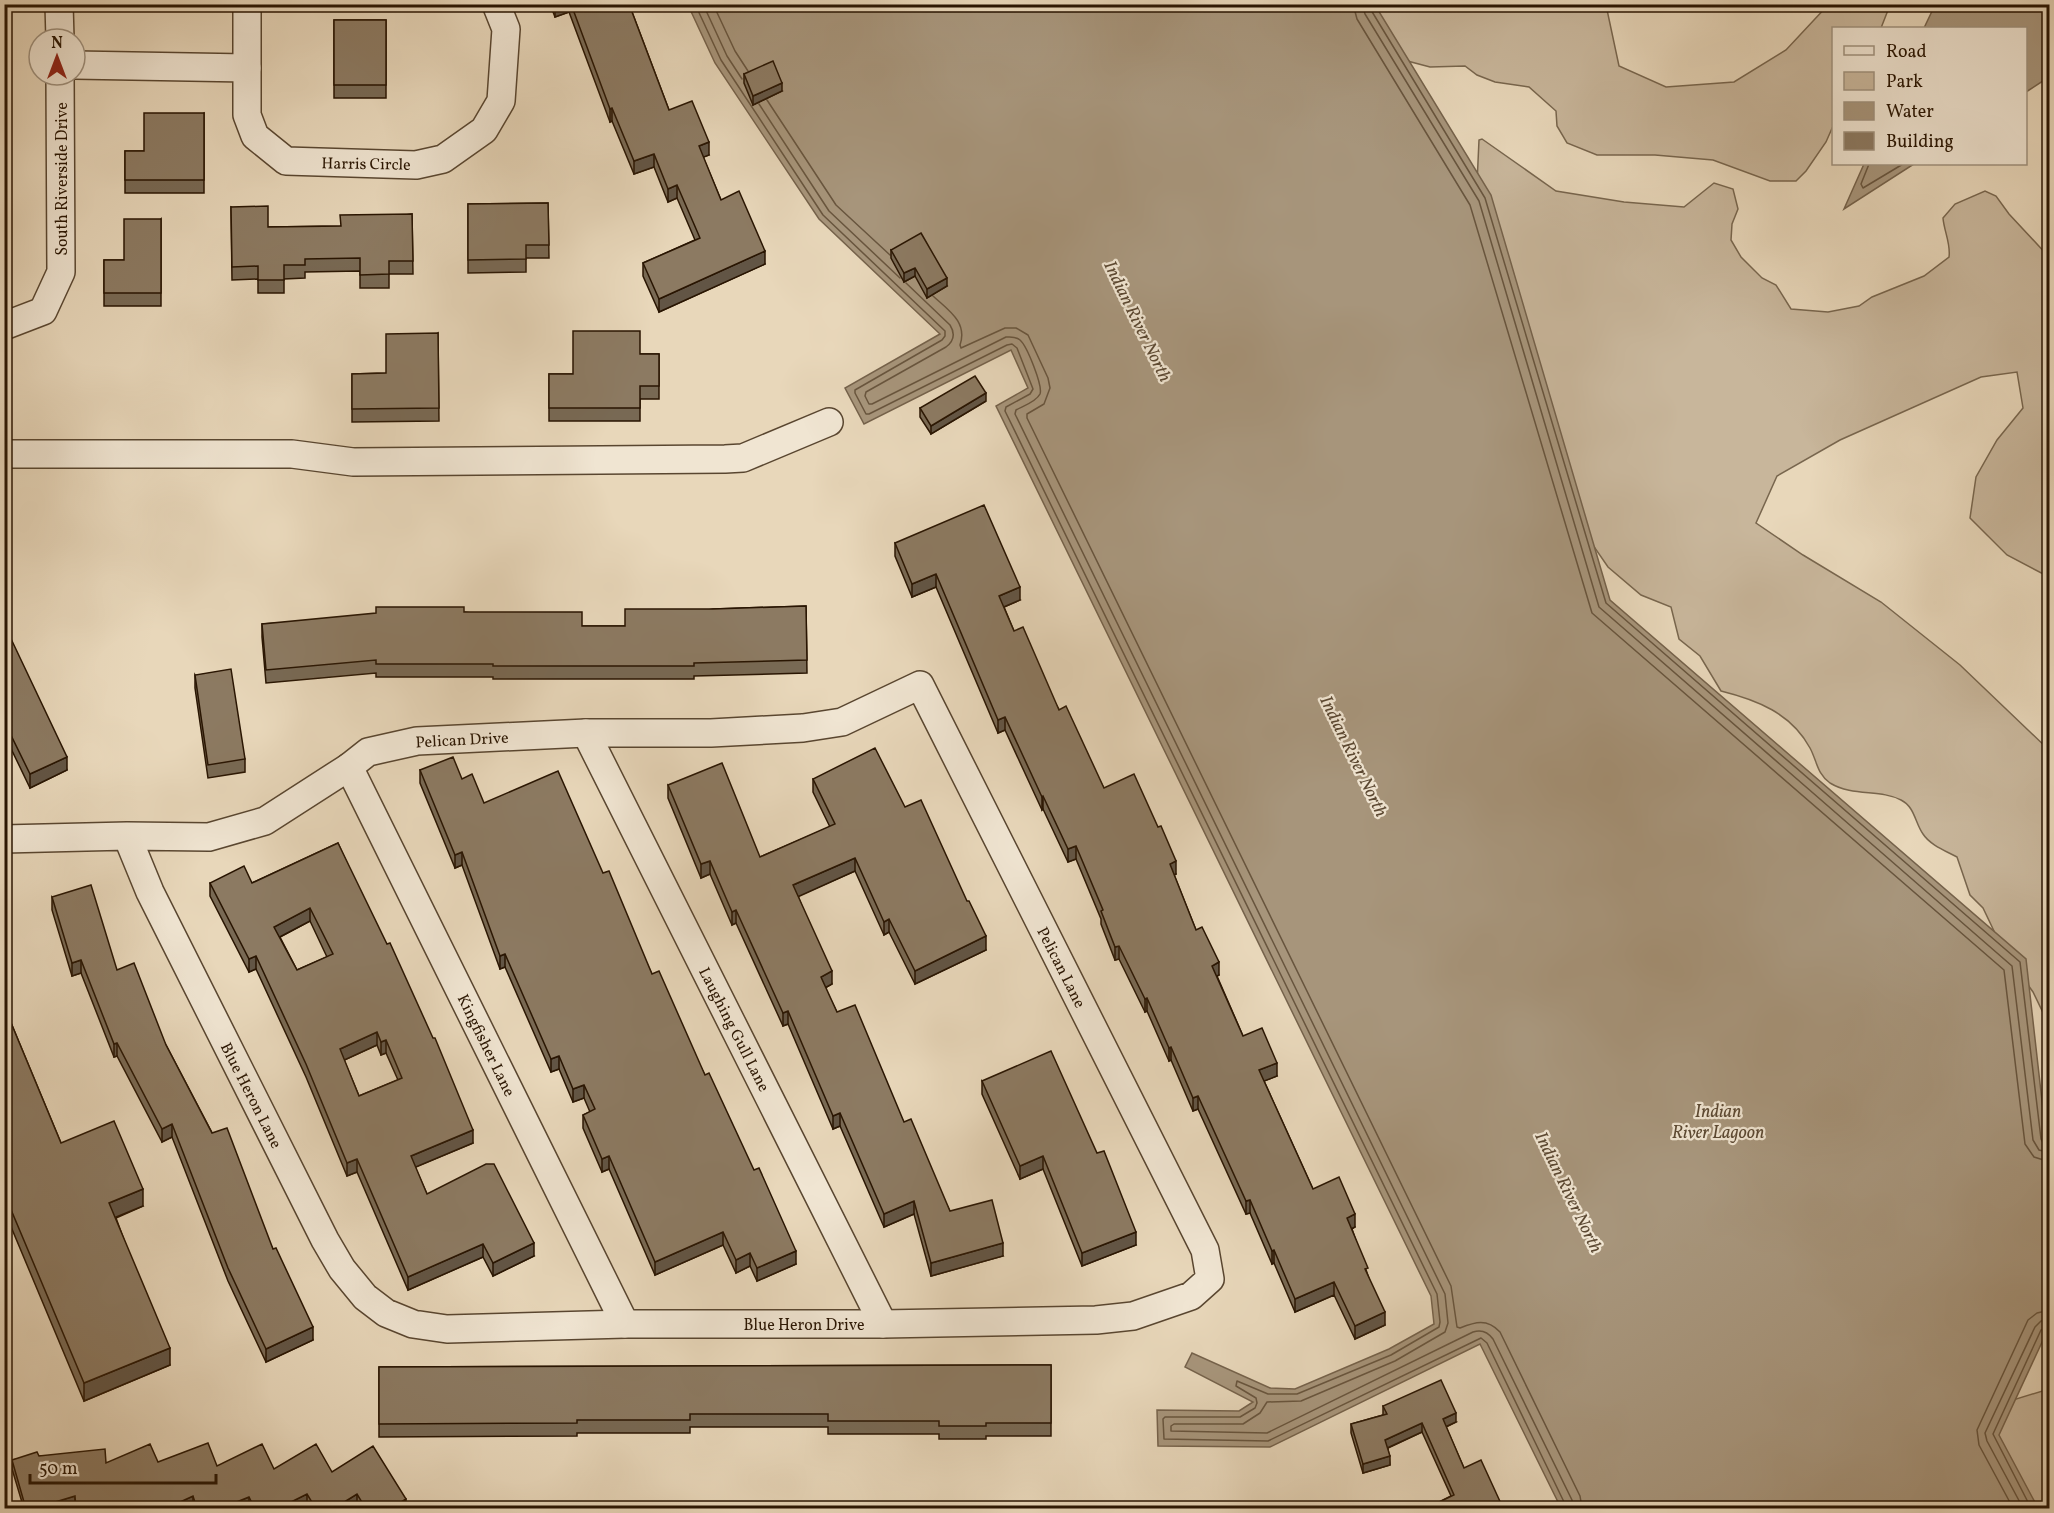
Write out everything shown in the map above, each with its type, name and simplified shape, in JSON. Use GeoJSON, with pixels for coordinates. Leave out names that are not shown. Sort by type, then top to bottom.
{"type":"FeatureCollection","features":[{"type":"Feature","properties":{"kind":"street"},"geometry":{"type":"LineString","coordinates":[[59,4],[60,27]]}},
{"type":"Feature","properties":{"kind":"street","name":"Harris Circle"},"geometry":{"type":"LineString","coordinates":[[247,4],[247,115],[255,136],[286,160],[416,165],[443,159],[484,130],[501,101],[506,29],[496,4]]}},
{"type":"Feature","properties":{"kind":"street"},"geometry":{"type":"LineString","coordinates":[[87,65],[247,68]]}},
{"type":"Feature","properties":{"kind":"street","name":"South Riverside Drive"},"geometry":{"type":"LineString","coordinates":[[4,326],[42,310],[61,272],[60,87]]}},
{"type":"Feature","properties":{"kind":"street"},"geometry":{"type":"LineString","coordinates":[[4,454],[292,454],[353,462],[725,459],[742,458],[829,422]]}},
{"type":"Feature","properties":{"kind":"street","name":"Pelican Lane"},"geometry":{"type":"LineString","coordinates":[[869,709],[920,685],[1205,1250],[1210,1279],[1191,1296]]}},
{"type":"Feature","properties":{"kind":"street","name":"Pelican Drive"},"geometry":{"type":"LineString","coordinates":[[4,839],[209,837],[265,821],[368,752],[417,741],[586,733],[711,733],[803,728],[842,722],[869,709]]}},
{"type":"Feature","properties":{"kind":"street","name":"Laughing Gull Lane"},"geometry":{"type":"LineString","coordinates":[[586,733],[883,1324]]}},
{"type":"Feature","properties":{"kind":"street","name":"Kingfisher Lane"},"geometry":{"type":"LineString","coordinates":[[350,766],[625,1324]]}},
{"type":"Feature","properties":{"kind":"street","name":"Blue Heron Lane"},"geometry":{"type":"LineString","coordinates":[[127,836],[155,903],[325,1240],[342,1269],[365,1296],[386,1313],[413,1324]]}},
{"type":"Feature","properties":{"kind":"street","name":"Blue Heron Drive"},"geometry":{"type":"LineString","coordinates":[[413,1324],[447,1329],[625,1324],[883,1324],[1096,1320],[1133,1316],[1191,1296]]}},
{"type":"Feature","properties":{"kind":"green space"},"geometry":{"type":"Polygon","coordinates":[[[1366,4],[1606,5],[1619,66],[1666,87],[1734,82],[1786,50],[1828,5],[1890,5],[1881,27],[1832,27],[1832,128],[1826,142],[1806,171],[1796,181],[1770,181],[1713,160],[1655,155],[1597,155],[1567,143],[1557,126],[1556,111],[1529,87],[1495,82],[1477,75],[1465,66],[1430,67],[1400,59],[1366,4]]]}},
{"type":"Feature","properties":{"kind":"green space"},"geometry":{"type":"Polygon","coordinates":[[[1482,139],[1556,191],[1624,202],[1684,207],[1714,183],[1733,189],[1738,209],[1732,224],[1731,240],[1741,257],[1762,278],[1776,285],[1791,309],[1828,312],[1859,306],[1872,297],[1924,276],[1949,257],[1943,218],[1955,204],[1985,191],[1996,196],[2009,214],[2049,257],[2049,577],[2007,555],[1970,518],[1976,477],[1997,440],[2023,408],[2017,372],[1981,377],[1840,440],[1777,476],[1756,523],[1803,555],[1881,602],[1960,665],[2049,750],[2049,1025],[2033,992],[2016,968],[2002,956],[1983,908],[1970,895],[1957,857],[1926,838],[1906,803],[1893,797],[1848,790],[1830,783],[1820,771],[1810,748],[1793,726],[1783,717],[1760,704],[1721,691],[1700,656],[1679,639],[1671,607],[1641,595],[1608,567],[1588,538],[1477,184],[1479,140],[1482,139]]]}},
{"type":"Feature","properties":{"kind":"green space"},"geometry":{"type":"Polygon","coordinates":[[[2049,1389],[2049,1508],[2020,1508],[1987,1446],[2003,1403],[2049,1389]]]}},
{"type":"Feature","properties":{"kind":"water","name":"Indian River Lagoon"},"geometry":{"type":"Polygon","coordinates":[[[688,5],[1375,5],[1491,195],[1610,600],[2026,959],[2049,1163],[2049,1327],[1999,1435],[2038,1508],[1561,1508],[1480,1344],[1270,1447],[1158,1446],[1157,1410],[1239,1411],[1253,1402],[1185,1367],[1192,1353],[1270,1388],[1295,1389],[1389,1349],[1434,1324],[1431,1296],[996,406],[1028,388],[1011,350],[864,424],[845,388],[940,334],[819,219],[715,63],[688,5]]]}},
{"type":"Feature","properties":{"kind":"water"},"geometry":{"type":"Polygon","coordinates":[[[1935,5],[2049,5],[2049,77],[2027,91],[2027,27],[1924,27],[1935,5]]]}},
{"type":"Feature","properties":{"kind":"water"},"geometry":{"type":"Polygon","coordinates":[[[1864,165],[1912,165],[1844,209],[1864,165]]]}},
{"type":"Feature","properties":{"kind":"building"},"geometry":{"type":"Polygon","coordinates":[[[571,4],[629,4],[669,110],[692,101],[709,142],[699,146],[721,200],[739,191],[765,251],[659,299],[643,263],[700,238],[677,185],[668,189],[654,154],[634,161],[612,108],[610,109],[571,4]]]}},
{"type":"Feature","properties":{"kind":"building"},"geometry":{"type":"Polygon","coordinates":[[[334,20],[386,20],[386,85],[334,85],[334,20]]]}},
{"type":"Feature","properties":{"kind":"building"},"geometry":{"type":"Polygon","coordinates":[[[773,61],[782,83],[753,96],[744,74],[773,61]]]}},
{"type":"Feature","properties":{"kind":"building"},"geometry":{"type":"Polygon","coordinates":[[[144,113],[204,113],[204,180],[125,180],[125,151],[144,151],[144,113]]]}},
{"type":"Feature","properties":{"kind":"building"},"geometry":{"type":"Polygon","coordinates":[[[548,203],[549,245],[526,245],[526,259],[468,260],[468,204],[548,203]]]}},
{"type":"Feature","properties":{"kind":"building"},"geometry":{"type":"Polygon","coordinates":[[[268,206],[268,227],[341,226],[340,215],[412,214],[413,261],[389,261],[389,274],[360,275],[360,258],[305,259],[305,265],[284,265],[284,280],[258,280],[258,266],[232,267],[231,207],[268,206]]]}},
{"type":"Feature","properties":{"kind":"building"},"geometry":{"type":"Polygon","coordinates":[[[124,219],[161,219],[161,293],[104,293],[104,260],[124,260],[124,219]]]}},
{"type":"Feature","properties":{"kind":"building"},"geometry":{"type":"Polygon","coordinates":[[[921,233],[947,278],[927,289],[915,268],[904,273],[891,250],[921,233]]]}},
{"type":"Feature","properties":{"kind":"building"},"geometry":{"type":"Polygon","coordinates":[[[573,331],[640,331],[640,354],[659,354],[659,386],[640,386],[640,408],[549,408],[549,374],[573,374],[573,331]]]}},
{"type":"Feature","properties":{"kind":"building"},"geometry":{"type":"Polygon","coordinates":[[[438,333],[439,408],[352,409],[352,374],[386,373],[386,334],[438,333]]]}},
{"type":"Feature","properties":{"kind":"building"},"geometry":{"type":"Polygon","coordinates":[[[975,376],[986,393],[931,426],[920,408],[975,376]]]}},
{"type":"Feature","properties":{"kind":"building"},"geometry":{"type":"Polygon","coordinates":[[[984,505],[1020,587],[999,596],[1014,631],[1023,627],[1059,710],[1066,706],[1104,788],[1134,774],[1176,861],[1170,864],[1196,930],[1202,927],[1219,962],[1212,966],[1243,1036],[1262,1028],[1277,1063],[1259,1070],[1313,1189],[1339,1177],[1355,1214],[1347,1218],[1368,1268],[1365,1269],[1385,1312],[1355,1326],[1334,1282],[1295,1299],[1274,1250],[1272,1251],[1250,1200],[1246,1201],[1198,1096],[1193,1098],[1147,998],[1145,999],[1119,946],[1115,947],[1101,911],[1103,910],[1076,846],[1068,849],[1005,717],[998,720],[936,574],[912,584],[895,543],[984,505]]]}},
{"type":"Feature","properties":{"kind":"building"},"geometry":{"type":"Polygon","coordinates":[[[806,606],[807,660],[694,663],[694,666],[376,664],[376,660],[266,670],[262,624],[376,613],[376,607],[464,607],[464,612],[582,612],[582,626],[625,626],[625,609],[806,606]]]}},
{"type":"Feature","properties":{"kind":"building"},"geometry":{"type":"Polygon","coordinates":[[[4,624],[67,757],[30,774],[4,721],[4,624]]]}},
{"type":"Feature","properties":{"kind":"building"},"geometry":{"type":"Polygon","coordinates":[[[231,669],[245,759],[208,765],[195,675],[231,669]]]}},
{"type":"Feature","properties":{"kind":"building"},"geometry":{"type":"Polygon","coordinates":[[[875,748],[905,807],[921,800],[967,901],[986,936],[915,971],[889,919],[884,922],[855,858],[793,885],[832,971],[821,977],[837,1012],[855,1005],[904,1122],[911,1119],[950,1211],[992,1200],[1003,1243],[931,1263],[914,1201],[884,1214],[840,1113],[833,1116],[788,1011],[783,1013],[736,910],[732,912],[710,861],[701,864],[668,785],[722,763],[760,857],[835,824],[813,779],[875,748]]]}},
{"type":"Feature","properties":{"kind":"building"},"geometry":{"type":"Polygon","coordinates":[[[453,757],[462,779],[472,774],[484,803],[558,771],[603,873],[609,871],[652,974],[659,971],[705,1075],[709,1073],[754,1170],[759,1168],[796,1251],[757,1268],[750,1253],[736,1260],[723,1232],[655,1262],[609,1156],[602,1159],[583,1115],[595,1109],[584,1085],[573,1089],[559,1056],[551,1059],[505,954],[500,956],[462,852],[455,855],[420,770],[453,757]]]}},
{"type":"Feature","properties":{"kind":"building"},"geometry":{"type":"Polygon","coordinates":[[[338,843],[387,944],[390,943],[433,1038],[435,1038],[473,1130],[411,1156],[427,1194],[486,1164],[494,1164],[534,1243],[493,1263],[483,1244],[408,1277],[357,1159],[347,1163],[306,1064],[256,956],[249,959],[210,883],[244,866],[252,883],[338,843]],[[310,908],[274,927],[297,970],[333,954],[310,908]],[[377,1032],[340,1049],[359,1096],[402,1078],[386,1040],[381,1042],[377,1032]]]}},
{"type":"Feature","properties":{"kind":"building"},"geometry":{"type":"Polygon","coordinates":[[[91,885],[117,970],[134,963],[166,1045],[212,1133],[227,1128],[273,1249],[276,1248],[313,1327],[266,1349],[228,1268],[172,1124],[162,1129],[117,1043],[114,1044],[81,960],[72,963],[52,897],[91,885]]]}},
{"type":"Feature","properties":{"kind":"building"},"geometry":{"type":"Polygon","coordinates":[[[4,1006],[61,1143],[114,1121],[143,1189],[109,1203],[170,1348],[84,1383],[4,1193],[4,1006]]]}},
{"type":"Feature","properties":{"kind":"building"},"geometry":{"type":"Polygon","coordinates":[[[1051,1051],[1097,1153],[1104,1151],[1136,1232],[1082,1253],[1043,1156],[1020,1166],[982,1081],[1051,1051]]]}},
{"type":"Feature","properties":{"kind":"building"},"geometry":{"type":"Polygon","coordinates":[[[1051,1365],[1051,1423],[939,1426],[939,1421],[828,1421],[828,1414],[690,1414],[690,1420],[379,1424],[379,1367],[1051,1365]]]}},
{"type":"Feature","properties":{"kind":"building"},"geometry":{"type":"Polygon","coordinates":[[[1441,1380],[1456,1413],[1443,1419],[1464,1468],[1481,1460],[1503,1508],[1438,1509],[1435,1504],[1454,1495],[1422,1423],[1385,1440],[1390,1456],[1363,1464],[1351,1424],[1387,1414],[1383,1406],[1441,1380]]]}},
{"type":"Feature","properties":{"kind":"building"},"geometry":{"type":"Polygon","coordinates":[[[208,1443],[217,1466],[262,1444],[274,1469],[316,1444],[332,1472],[373,1446],[406,1499],[390,1509],[366,1509],[357,1494],[333,1509],[316,1509],[307,1494],[277,1509],[255,1509],[249,1497],[219,1509],[197,1509],[193,1496],[165,1509],[140,1509],[139,1506],[115,1509],[76,1509],[75,1496],[26,1509],[12,1460],[37,1452],[39,1456],[105,1449],[106,1463],[150,1444],[158,1462],[208,1443]]]}},
{"type":"Feature","properties":{"kind":"water label","name":"Indian River North"},"geometry":{"type":"Point","coordinates":[1138,321]}},
{"type":"Feature","properties":{"kind":"water label","name":"Indian River North"},"geometry":{"type":"Point","coordinates":[1354,756]}},
{"type":"Feature","properties":{"kind":"water label","name":"Indian River North"},"geometry":{"type":"Point","coordinates":[1569,1192]}}]}
